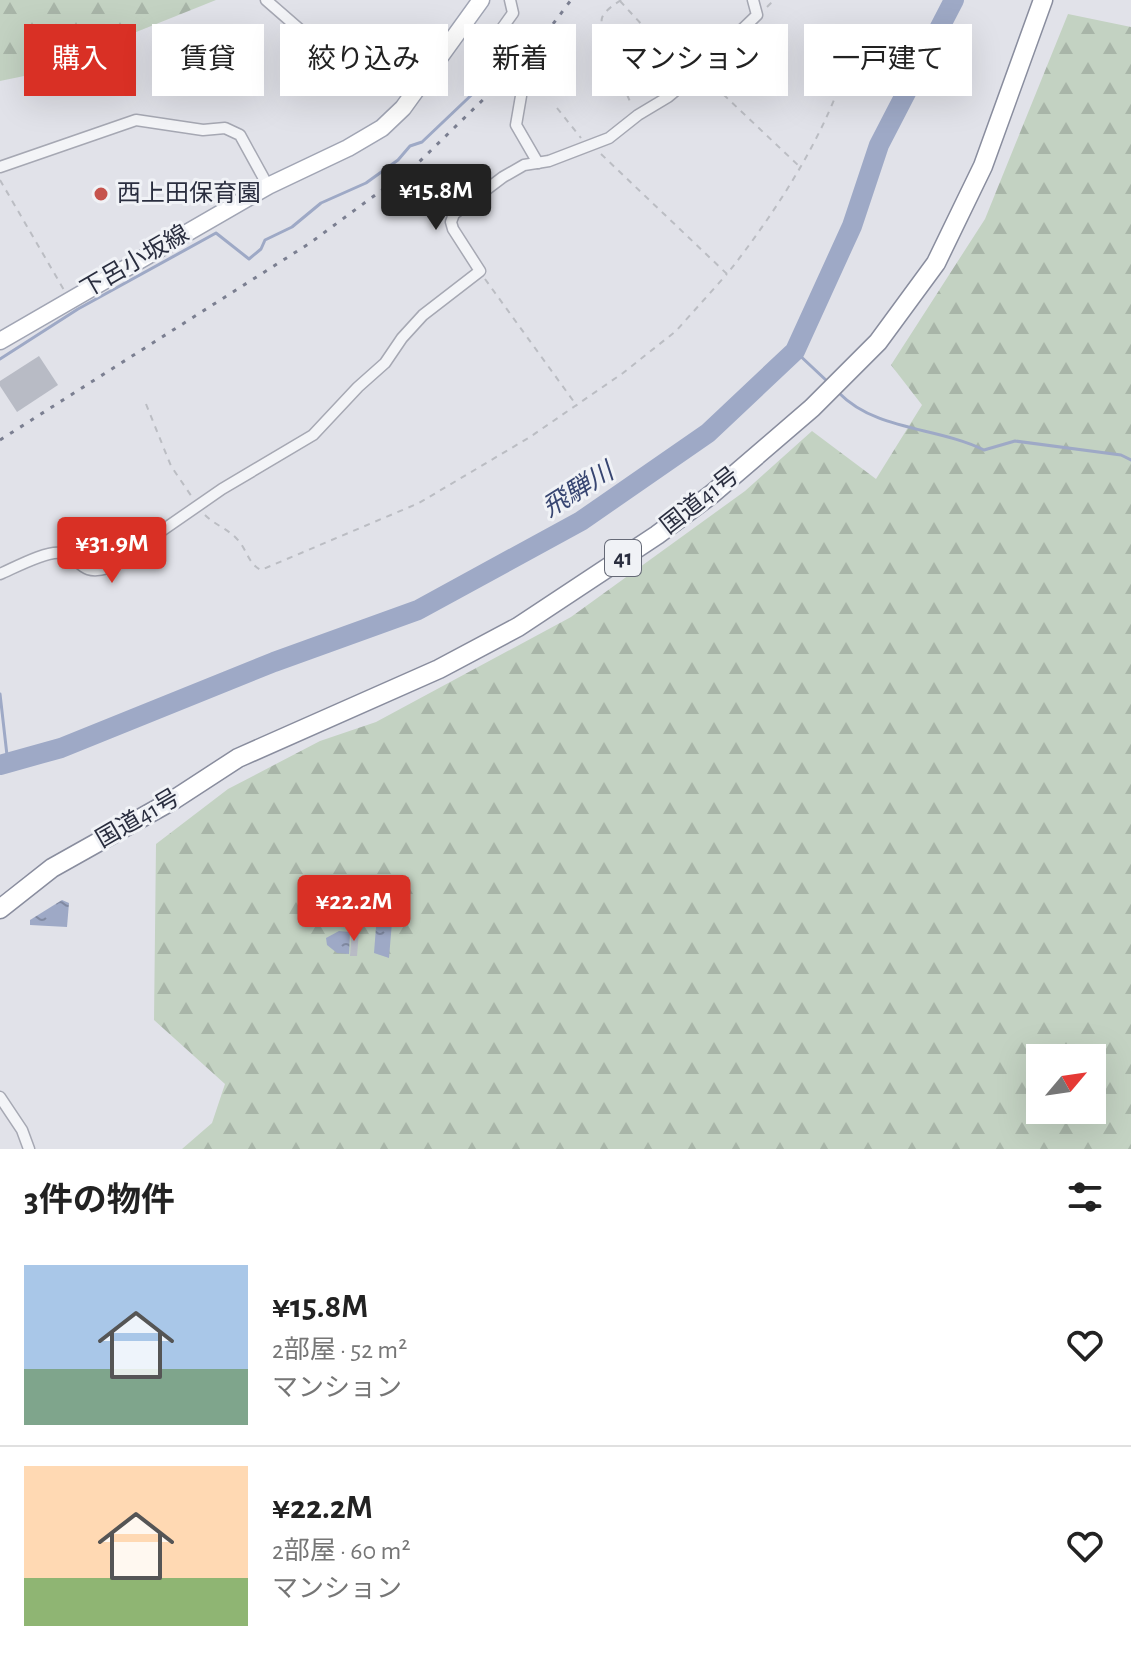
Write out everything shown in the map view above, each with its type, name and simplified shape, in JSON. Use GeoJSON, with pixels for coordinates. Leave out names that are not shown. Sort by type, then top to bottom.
{"type":"FeatureCollection","features":[{"type":"Feature","properties":{"kind":"highway","name":"国道41号"},"geometry":{"type":"LineString","coordinates":[[0,909],[52,868],[175,799],[238,758],[439,669],[518,627],[668,527],[712,494],[812,408],[878,342],[936,263],[983,166],[1043,0]]}},
{"type":"Feature","properties":{"kind":"main road","name":"下呂小坂線"},"geometry":{"type":"LineString","coordinates":[[448,45],[481,0]]}},
{"type":"Feature","properties":{"kind":"main road","name":"下呂小坂線"},"geometry":{"type":"LineString","coordinates":[[0,341],[268,186],[370,136],[393,119],[410,96]]}},
{"type":"Feature","properties":{"kind":"street"},"geometry":{"type":"LineString","coordinates":[[266,0],[294,24]]}},
{"type":"Feature","properties":{"kind":"street"},"geometry":{"type":"LineString","coordinates":[[510,0],[513,13],[498,34],[495,51],[520,78],[521,96],[516,125],[538,163]]}},
{"type":"Feature","properties":{"kind":"street"},"geometry":{"type":"LineString","coordinates":[[748,24],[757,15],[753,0]]}},
{"type":"Feature","properties":{"kind":"street"},"geometry":{"type":"LineString","coordinates":[[0,574],[56,552],[71,556],[88,570],[108,568],[222,489],[313,435],[385,363],[423,315],[480,271],[453,229],[451,222],[454,214],[524,165],[609,138],[669,96]]}},
{"type":"Feature","properties":{"kind":"street"},"geometry":{"type":"LineString","coordinates":[[0,167],[136,120],[203,130],[225,128],[240,135],[268,186]]}},
{"type":"Feature","properties":{"kind":"street"},"geometry":{"type":"LineString","coordinates":[[0,1097],[22,1130],[29,1149]]}},
{"type":"Feature","properties":{"kind":"path"},"geometry":{"type":"LineString","coordinates":[[636,117],[613,60],[602,22],[605,13],[620,0],[641,24]]}},
{"type":"Feature","properties":{"kind":"path"},"geometry":{"type":"LineString","coordinates":[[726,96],[800,168]]}},
{"type":"Feature","properties":{"kind":"path"},"geometry":{"type":"LineString","coordinates":[[146,404],[171,466],[198,506],[221,529],[238,539],[255,568],[261,570],[419,503],[577,406],[676,331],[727,274],[800,168],[834,96]]}},
{"type":"Feature","properties":{"kind":"path"},"geometry":{"type":"LineString","coordinates":[[557,108],[590,146],[727,274]]}},
{"type":"Feature","properties":{"kind":"path"},"geometry":{"type":"LineString","coordinates":[[0,180],[70,300]]}},
{"type":"Feature","properties":{"kind":"path"},"geometry":{"type":"LineString","coordinates":[[480,271],[577,406]]}},
{"type":"Feature","properties":{"kind":"green space"},"geometry":{"type":"Polygon","coordinates":[[[0,0],[216,0],[136,32],[136,24],[24,24],[24,76],[0,81],[0,0]]]}},
{"type":"Feature","properties":{"kind":"green space"},"geometry":{"type":"Polygon","coordinates":[[[1068,14],[1131,27],[1131,1149],[182,1149],[212,1123],[225,1084],[154,1020],[156,844],[228,789],[320,741],[376,722],[571,617],[745,491],[812,431],[876,479],[922,405],[891,365],[985,219],[1068,14]]]}},
{"type":"Feature","properties":{"kind":"water"},"geometry":{"type":"Polygon","coordinates":[[[62,900],[69,903],[67,927],[30,925],[30,920],[62,900]]]}},
{"type":"Feature","properties":{"kind":"water"},"geometry":{"type":"Polygon","coordinates":[[[392,922],[389,958],[374,953],[376,927],[392,922]]]}},
{"type":"Feature","properties":{"kind":"water"},"geometry":{"type":"Polygon","coordinates":[[[339,931],[350,932],[349,954],[337,953],[327,945],[326,938],[339,931]]]}},
{"type":"Feature","properties":{"kind":"building"},"geometry":{"type":"Polygon","coordinates":[[[39,356],[58,385],[17,412],[0,386],[0,381],[39,356]]]}},
{"type":"Feature","properties":{"kind":"building"},"geometry":{"type":"Polygon","coordinates":[[[352,929],[359,930],[357,956],[350,956],[352,929]]]}},
{"type":"Feature","properties":{"kind":"waterway","name":"飛騨川"},"geometry":{"type":"LineString","coordinates":[[0,765],[61,748],[274,662],[418,610],[581,521],[708,433],[795,351],[852,226],[879,145],[954,0]]}},
{"type":"Feature","properties":{"kind":"waterway"},"geometry":{"type":"LineString","coordinates":[[0,359],[78,309],[216,233],[249,259],[261,249],[265,240],[292,227],[321,203],[366,183],[398,160],[410,146],[422,142],[470,96]]}},
{"type":"Feature","properties":{"kind":"waterway"},"geometry":{"type":"LineString","coordinates":[[795,351],[828,382]]}},
{"type":"Feature","properties":{"kind":"waterway"},"geometry":{"type":"LineString","coordinates":[[839,393],[871,415],[984,450],[1015,441],[1121,455],[1131,460]]}},
{"type":"Feature","properties":{"kind":"waterway"},"geometry":{"type":"LineString","coordinates":[[0,694],[8,764]]}},
{"type":"Feature","properties":{"kind":"railway"},"geometry":{"type":"LineString","coordinates":[[0,440],[310,243],[416,165],[532,52],[571,0]]}},
{"type":"Feature","properties":{"kind":"place","name":"西上田保育園"},"geometry":{"type":"Point","coordinates":[101,194]}}]}
